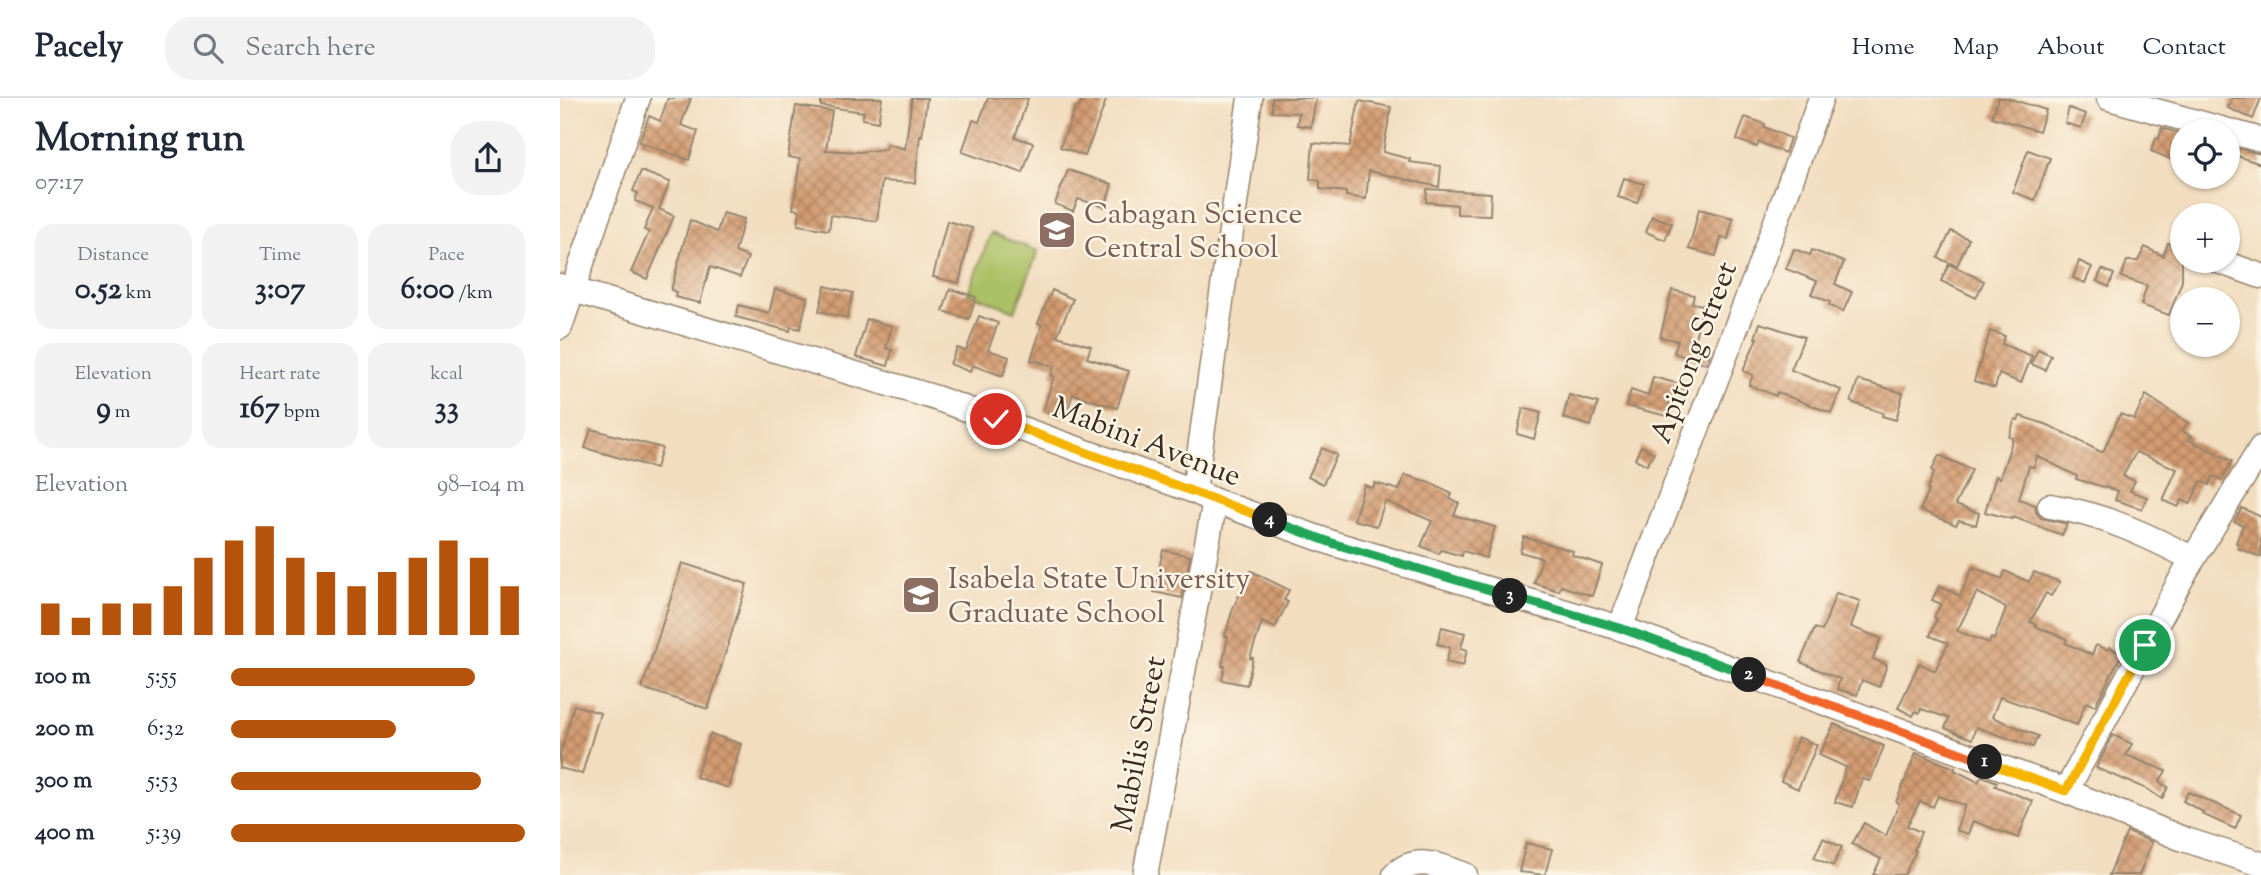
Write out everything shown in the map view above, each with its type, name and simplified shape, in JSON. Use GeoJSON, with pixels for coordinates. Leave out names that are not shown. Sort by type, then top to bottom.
{"type":"FeatureCollection","features":[{"type":"Feature","properties":{"kind":"street"},"geometry":{"type":"LineString","coordinates":[[560,327],[566,288],[638,98]]}},
{"type":"Feature","properties":{"kind":"street","name":"Mabilis Street"},"geometry":{"type":"LineString","coordinates":[[1145,875],[1205,496],[1250,98]]}},
{"type":"Feature","properties":{"kind":"street","name":"Apitong Street"},"geometry":{"type":"LineString","coordinates":[[1620,628],[1758,271],[1821,98]]}},
{"type":"Feature","properties":{"kind":"street"},"geometry":{"type":"LineString","coordinates":[[2109,98],[2261,140]]}},
{"type":"Feature","properties":{"kind":"street"},"geometry":{"type":"LineString","coordinates":[[2240,269],[2261,276]]}},
{"type":"Feature","properties":{"kind":"street","name":"Mabini Avenue"},"geometry":{"type":"LineString","coordinates":[[566,288],[936,398],[1335,544],[1620,628],[2066,791],[2183,839],[2261,864]]}},
{"type":"Feature","properties":{"kind":"street"},"geometry":{"type":"LineString","coordinates":[[2066,791],[2193,559],[2261,448]]}},
{"type":"Feature","properties":{"kind":"street"},"geometry":{"type":"LineString","coordinates":[[2050,506],[2073,509],[2125,526],[2193,559]]}},
{"type":"Feature","properties":{"kind":"street"},"geometry":{"type":"LineString","coordinates":[[1395,875],[1401,868],[1413,863],[1439,865],[1465,875]]}},
{"type":"Feature","properties":{"kind":"green space"},"geometry":{"type":"Polygon","coordinates":[[[991,233],[1038,251],[1015,311],[968,293],[991,233]]]}},
{"type":"Feature","properties":{"kind":"building"},"geometry":{"type":"Polygon","coordinates":[[[668,98],[691,98],[681,125],[698,131],[689,160],[639,142],[649,116],[660,121],[668,98]]]}},
{"type":"Feature","properties":{"kind":"building"},"geometry":{"type":"Polygon","coordinates":[[[821,98],[882,98],[878,122],[862,119],[864,112],[821,106],[821,98]]]}},
{"type":"Feature","properties":{"kind":"building"},"geometry":{"type":"Polygon","coordinates":[[[912,98],[927,98],[915,183],[882,181],[877,221],[831,215],[829,230],[798,225],[800,210],[793,209],[800,159],[788,157],[796,106],[832,111],[826,150],[859,152],[886,149],[887,144],[905,149],[912,98]]]}},
{"type":"Feature","properties":{"kind":"building"},"geometry":{"type":"Polygon","coordinates":[[[988,98],[1028,98],[1015,137],[1033,143],[1023,173],[962,152],[973,120],[979,122],[988,98]]]}},
{"type":"Feature","properties":{"kind":"building"},"geometry":{"type":"Polygon","coordinates":[[[1083,98],[1107,98],[1085,156],[1060,147],[1076,107],[1079,108],[1083,98]]]}},
{"type":"Feature","properties":{"kind":"building"},"geometry":{"type":"Polygon","coordinates":[[[1272,98],[1316,98],[1311,127],[1297,125],[1299,113],[1272,112],[1272,98]]]}},
{"type":"Feature","properties":{"kind":"building"},"geometry":{"type":"Polygon","coordinates":[[[1998,98],[2007,98],[2046,110],[2039,131],[1992,117],[1998,98]]]}},
{"type":"Feature","properties":{"kind":"building"},"geometry":{"type":"Polygon","coordinates":[[[2232,98],[2261,98],[2253,119],[2228,108],[2232,98]]]}},
{"type":"Feature","properties":{"kind":"building"},"geometry":{"type":"Polygon","coordinates":[[[1359,101],[1391,107],[1383,152],[1410,159],[1409,162],[1441,166],[1439,187],[1369,171],[1366,199],[1346,196],[1346,192],[1320,189],[1320,181],[1310,179],[1313,143],[1350,146],[1359,101]]]}},
{"type":"Feature","properties":{"kind":"building"},"geometry":{"type":"Polygon","coordinates":[[[2069,108],[2086,114],[2081,128],[2065,123],[2069,108]]]}},
{"type":"Feature","properties":{"kind":"building"},"geometry":{"type":"Polygon","coordinates":[[[1745,117],[1765,124],[1764,127],[1790,138],[1785,153],[1759,142],[1757,147],[1737,140],[1745,117]]]}},
{"type":"Feature","properties":{"kind":"building"},"geometry":{"type":"Polygon","coordinates":[[[2162,128],[2170,130],[2170,159],[2151,151],[2156,138],[2159,139],[2162,128]]]}},
{"type":"Feature","properties":{"kind":"building"},"geometry":{"type":"Polygon","coordinates":[[[2240,149],[2261,154],[2261,164],[2240,157],[2240,149]]]}},
{"type":"Feature","properties":{"kind":"building"},"geometry":{"type":"Polygon","coordinates":[[[2028,150],[2050,158],[2035,200],[2013,192],[2028,150]]]}},
{"type":"Feature","properties":{"kind":"building"},"geometry":{"type":"Polygon","coordinates":[[[1068,170],[1112,184],[1105,207],[1078,199],[1073,211],[1055,204],[1068,170]]]}},
{"type":"Feature","properties":{"kind":"building"},"geometry":{"type":"Polygon","coordinates":[[[641,171],[670,182],[659,209],[674,216],[647,279],[631,272],[649,232],[644,230],[653,208],[635,201],[638,193],[633,191],[641,171]]]}},
{"type":"Feature","properties":{"kind":"building"},"geometry":{"type":"Polygon","coordinates":[[[1624,178],[1644,184],[1637,203],[1618,197],[1624,178]]]}},
{"type":"Feature","properties":{"kind":"building"},"geometry":{"type":"Polygon","coordinates":[[[1427,189],[1491,193],[1490,215],[1457,214],[1457,205],[1426,202],[1427,189]]]}},
{"type":"Feature","properties":{"kind":"building"},"geometry":{"type":"Polygon","coordinates":[[[1699,209],[1733,218],[1728,239],[1721,238],[1716,256],[1689,249],[1699,209]]]}},
{"type":"Feature","properties":{"kind":"building"},"geometry":{"type":"Polygon","coordinates":[[[723,213],[744,219],[735,252],[748,257],[740,277],[710,267],[700,303],[675,297],[676,292],[671,290],[690,220],[717,232],[723,213]]]}},
{"type":"Feature","properties":{"kind":"building"},"geometry":{"type":"Polygon","coordinates":[[[1652,216],[1672,223],[1665,240],[1646,232],[1652,216]]]}},
{"type":"Feature","properties":{"kind":"building"},"geometry":{"type":"Polygon","coordinates":[[[947,221],[972,228],[959,283],[933,277],[947,221]]]}},
{"type":"Feature","properties":{"kind":"building"},"geometry":{"type":"Polygon","coordinates":[[[1951,231],[1969,239],[1957,266],[1938,258],[1951,231]]]}},
{"type":"Feature","properties":{"kind":"building"},"geometry":{"type":"Polygon","coordinates":[[[2170,244],[2170,273],[2182,273],[2180,287],[2170,287],[2169,315],[2141,305],[2147,286],[2121,277],[2127,261],[2138,261],[2145,247],[2163,256],[2170,244]]]}},
{"type":"Feature","properties":{"kind":"building"},"geometry":{"type":"Polygon","coordinates":[[[1794,249],[1810,255],[1812,250],[1844,262],[1835,284],[1852,292],[1843,312],[1829,305],[1830,302],[1811,294],[1817,281],[1786,269],[1794,249]]]}},
{"type":"Feature","properties":{"kind":"building"},"geometry":{"type":"Polygon","coordinates":[[[2079,261],[2092,267],[2085,283],[2073,278],[2079,261]]]}},
{"type":"Feature","properties":{"kind":"building"},"geometry":{"type":"Polygon","coordinates":[[[1949,264],[1984,281],[1976,298],[1941,281],[1949,264]]]}},
{"type":"Feature","properties":{"kind":"building"},"geometry":{"type":"Polygon","coordinates":[[[2102,269],[2114,274],[2109,287],[2097,281],[2102,269]]]}},
{"type":"Feature","properties":{"kind":"building"},"geometry":{"type":"Polygon","coordinates":[[[825,286],[853,293],[847,318],[819,311],[825,286]]]}},
{"type":"Feature","properties":{"kind":"building"},"geometry":{"type":"Polygon","coordinates":[[[775,289],[808,297],[800,329],[791,327],[790,331],[736,317],[739,305],[769,313],[775,289]]]}},
{"type":"Feature","properties":{"kind":"building"},"geometry":{"type":"Polygon","coordinates":[[[950,289],[976,297],[969,319],[943,311],[950,289]]]}},
{"type":"Feature","properties":{"kind":"building"},"geometry":{"type":"Polygon","coordinates":[[[1052,290],[1073,299],[1057,336],[1091,346],[1087,358],[1129,371],[1117,408],[1073,394],[1065,418],[1043,411],[1054,376],[1051,375],[1054,366],[1031,360],[1042,325],[1038,323],[1052,290]]]}},
{"type":"Feature","properties":{"kind":"building"},"geometry":{"type":"Polygon","coordinates":[[[1672,290],[1694,295],[1692,303],[1703,305],[1694,342],[1712,348],[1706,364],[1674,353],[1678,341],[1660,337],[1672,290]]]}},
{"type":"Feature","properties":{"kind":"building"},"geometry":{"type":"Polygon","coordinates":[[[979,316],[998,323],[988,350],[1009,357],[1003,376],[972,365],[970,372],[950,364],[957,348],[966,351],[979,316]]]}},
{"type":"Feature","properties":{"kind":"building"},"geometry":{"type":"Polygon","coordinates":[[[867,319],[892,326],[886,348],[892,350],[888,366],[856,357],[867,319]]]}},
{"type":"Feature","properties":{"kind":"building"},"geometry":{"type":"Polygon","coordinates":[[[1760,323],[1804,337],[1791,370],[1841,390],[1831,413],[1777,392],[1776,396],[1749,385],[1753,375],[1743,371],[1757,338],[1760,323]]]}},
{"type":"Feature","properties":{"kind":"building"},"geometry":{"type":"Polygon","coordinates":[[[1990,331],[2005,336],[2002,344],[2032,356],[2021,383],[1999,374],[1995,388],[1974,381],[1990,331]]]}},
{"type":"Feature","properties":{"kind":"building"},"geometry":{"type":"Polygon","coordinates":[[[2038,349],[2051,355],[2045,370],[2031,364],[2038,349]]]}},
{"type":"Feature","properties":{"kind":"building"},"geometry":{"type":"Polygon","coordinates":[[[1653,377],[1687,386],[1682,403],[1671,400],[1667,416],[1626,406],[1631,390],[1648,396],[1653,377]]]}},
{"type":"Feature","properties":{"kind":"building"},"geometry":{"type":"Polygon","coordinates":[[[1858,380],[1903,393],[1896,420],[1851,402],[1858,380]]]}},
{"type":"Feature","properties":{"kind":"building"},"geometry":{"type":"Polygon","coordinates":[[[1569,395],[1598,403],[1591,426],[1563,418],[1569,395]]]}},
{"type":"Feature","properties":{"kind":"building"},"geometry":{"type":"Polygon","coordinates":[[[2146,395],[2188,423],[2182,431],[2192,436],[2189,440],[2232,461],[2222,480],[2213,476],[2209,485],[2201,481],[2190,504],[2182,500],[2178,507],[2163,500],[2177,469],[2136,452],[2123,476],[2135,481],[2130,491],[2147,497],[2142,509],[2115,500],[2118,491],[2076,479],[2077,476],[2037,456],[2034,467],[2029,466],[2019,499],[2035,505],[2041,518],[2067,524],[2062,535],[2013,517],[2012,519],[1985,512],[1996,476],[2000,478],[2013,438],[2009,437],[2015,419],[2018,420],[2020,416],[2048,425],[2103,452],[2120,414],[2134,419],[2146,395]]]}},
{"type":"Feature","properties":{"kind":"building"},"geometry":{"type":"Polygon","coordinates":[[[1523,408],[1541,413],[1534,439],[1517,434],[1523,408]]]}},
{"type":"Feature","properties":{"kind":"building"},"geometry":{"type":"Polygon","coordinates":[[[591,429],[662,448],[656,468],[585,448],[591,429]]]}},
{"type":"Feature","properties":{"kind":"building"},"geometry":{"type":"Polygon","coordinates":[[[1641,446],[1654,453],[1647,465],[1635,459],[1641,446]]]}},
{"type":"Feature","properties":{"kind":"building"},"geometry":{"type":"Polygon","coordinates":[[[1322,448],[1337,455],[1323,484],[1308,477],[1322,448]]]}},
{"type":"Feature","properties":{"kind":"building"},"geometry":{"type":"Polygon","coordinates":[[[1939,455],[1972,470],[1955,505],[1979,513],[1976,525],[1959,520],[1956,525],[1920,510],[1929,491],[1927,490],[1934,472],[1932,470],[1939,455]]]}},
{"type":"Feature","properties":{"kind":"building"},"geometry":{"type":"Polygon","coordinates":[[[1405,475],[1429,482],[1452,494],[1450,499],[1459,503],[1454,515],[1495,527],[1486,558],[1463,551],[1462,556],[1441,550],[1439,554],[1421,546],[1432,521],[1385,501],[1377,526],[1354,520],[1364,485],[1373,488],[1375,483],[1399,490],[1405,475]]]}},
{"type":"Feature","properties":{"kind":"building"},"geometry":{"type":"Polygon","coordinates":[[[2242,508],[2261,517],[2261,557],[2237,548],[2239,544],[2236,543],[2243,525],[2234,521],[2242,508]]]}},
{"type":"Feature","properties":{"kind":"building"},"geometry":{"type":"Polygon","coordinates":[[[1524,537],[1573,551],[1572,555],[1602,565],[1592,596],[1561,586],[1559,591],[1534,583],[1542,558],[1520,552],[1524,537]]]}},
{"type":"Feature","properties":{"kind":"building"},"geometry":{"type":"Polygon","coordinates":[[[1163,550],[1190,556],[1182,598],[1154,592],[1163,550]]]}},
{"type":"Feature","properties":{"kind":"building"},"geometry":{"type":"Polygon","coordinates":[[[682,563],[747,584],[708,709],[642,688],[682,563]]]}},
{"type":"Feature","properties":{"kind":"building"},"geometry":{"type":"Polygon","coordinates":[[[1973,567],[2002,579],[2005,571],[2029,582],[2034,572],[2060,582],[2051,596],[2046,593],[2030,622],[2067,639],[2065,643],[2092,655],[2096,645],[2108,650],[2109,647],[2122,654],[2095,706],[2086,702],[2077,725],[2000,697],[1992,717],[2038,736],[2033,747],[1976,727],[1972,739],[1945,728],[1949,718],[1921,709],[1913,716],[1898,708],[1919,663],[1935,671],[1948,643],[1930,636],[1937,619],[1934,617],[1941,604],[1932,600],[1939,586],[1960,596],[1973,567]],[[1977,592],[1957,631],[1989,643],[1991,638],[1994,640],[2006,608],[1977,592]]]}},
{"type":"Feature","properties":{"kind":"building"},"geometry":{"type":"Polygon","coordinates":[[[1251,571],[1289,590],[1284,600],[1288,602],[1275,628],[1262,622],[1250,658],[1253,658],[1247,685],[1222,680],[1225,666],[1222,666],[1228,637],[1225,636],[1233,608],[1251,571]]]}},
{"type":"Feature","properties":{"kind":"building"},"geometry":{"type":"Polygon","coordinates":[[[1836,593],[1860,601],[1851,627],[1881,638],[1873,659],[1887,665],[1879,687],[1862,680],[1857,695],[1837,689],[1840,679],[1800,662],[1815,628],[1822,631],[1836,593]]]}},
{"type":"Feature","properties":{"kind":"building"},"geometry":{"type":"Polygon","coordinates":[[[1442,627],[1465,633],[1461,648],[1467,650],[1463,666],[1446,662],[1450,647],[1437,644],[1442,627]]]}},
{"type":"Feature","properties":{"kind":"building"},"geometry":{"type":"Polygon","coordinates":[[[574,705],[600,713],[582,774],[560,768],[560,755],[574,705]]]}},
{"type":"Feature","properties":{"kind":"building"},"geometry":{"type":"Polygon","coordinates":[[[1834,724],[1884,746],[1870,781],[1862,779],[1853,807],[1835,802],[1846,767],[1819,755],[1834,724]]]}},
{"type":"Feature","properties":{"kind":"building"},"geometry":{"type":"Polygon","coordinates":[[[710,734],[741,744],[728,788],[696,777],[710,734]]]}},
{"type":"Feature","properties":{"kind":"building"},"geometry":{"type":"Polygon","coordinates":[[[2113,735],[2132,744],[2126,755],[2166,771],[2159,782],[2168,787],[2162,799],[2147,789],[2096,768],[2113,735]]]}},
{"type":"Feature","properties":{"kind":"building"},"geometry":{"type":"Polygon","coordinates":[[[1798,737],[1817,745],[1798,789],[1781,781],[1798,737]]]}},
{"type":"Feature","properties":{"kind":"building"},"geometry":{"type":"Polygon","coordinates":[[[1916,753],[1955,768],[1954,770],[1978,782],[1982,776],[1997,782],[1995,786],[2033,801],[2018,838],[1973,821],[1968,834],[1956,830],[1965,805],[1938,796],[1933,807],[1920,801],[1907,826],[1921,832],[1914,850],[1916,851],[1904,875],[1873,875],[1881,859],[1852,844],[1864,823],[1886,836],[1899,804],[1896,802],[1916,753]]]}},
{"type":"Feature","properties":{"kind":"building"},"geometry":{"type":"Polygon","coordinates":[[[2188,792],[2241,815],[2235,829],[2202,814],[2203,812],[2183,801],[2188,792]]]}},
{"type":"Feature","properties":{"kind":"building"},"geometry":{"type":"Polygon","coordinates":[[[2127,832],[2152,842],[2139,875],[2109,875],[2127,832]]]}},
{"type":"Feature","properties":{"kind":"building"},"geometry":{"type":"Polygon","coordinates":[[[1823,838],[1842,847],[1833,866],[1814,858],[1823,838]]]}},
{"type":"Feature","properties":{"kind":"building"},"geometry":{"type":"Polygon","coordinates":[[[1526,843],[1552,849],[1545,875],[1519,872],[1526,843]]]}},
{"type":"Feature","properties":{"kind":"place","name":"Cabagan Science Central School"},"geometry":{"type":"Point","coordinates":[1057,230]}},
{"type":"Feature","properties":{"kind":"place","name":"Isabela State University Graduate School"},"geometry":{"type":"Point","coordinates":[921,595]}},
{"type":"Feature","properties":{"kind":"route"},"geometry":{"type":"LineString","coordinates":[[996,419],[1335,544],[1620,628],[2066,791],[2145,645]]}}]}
